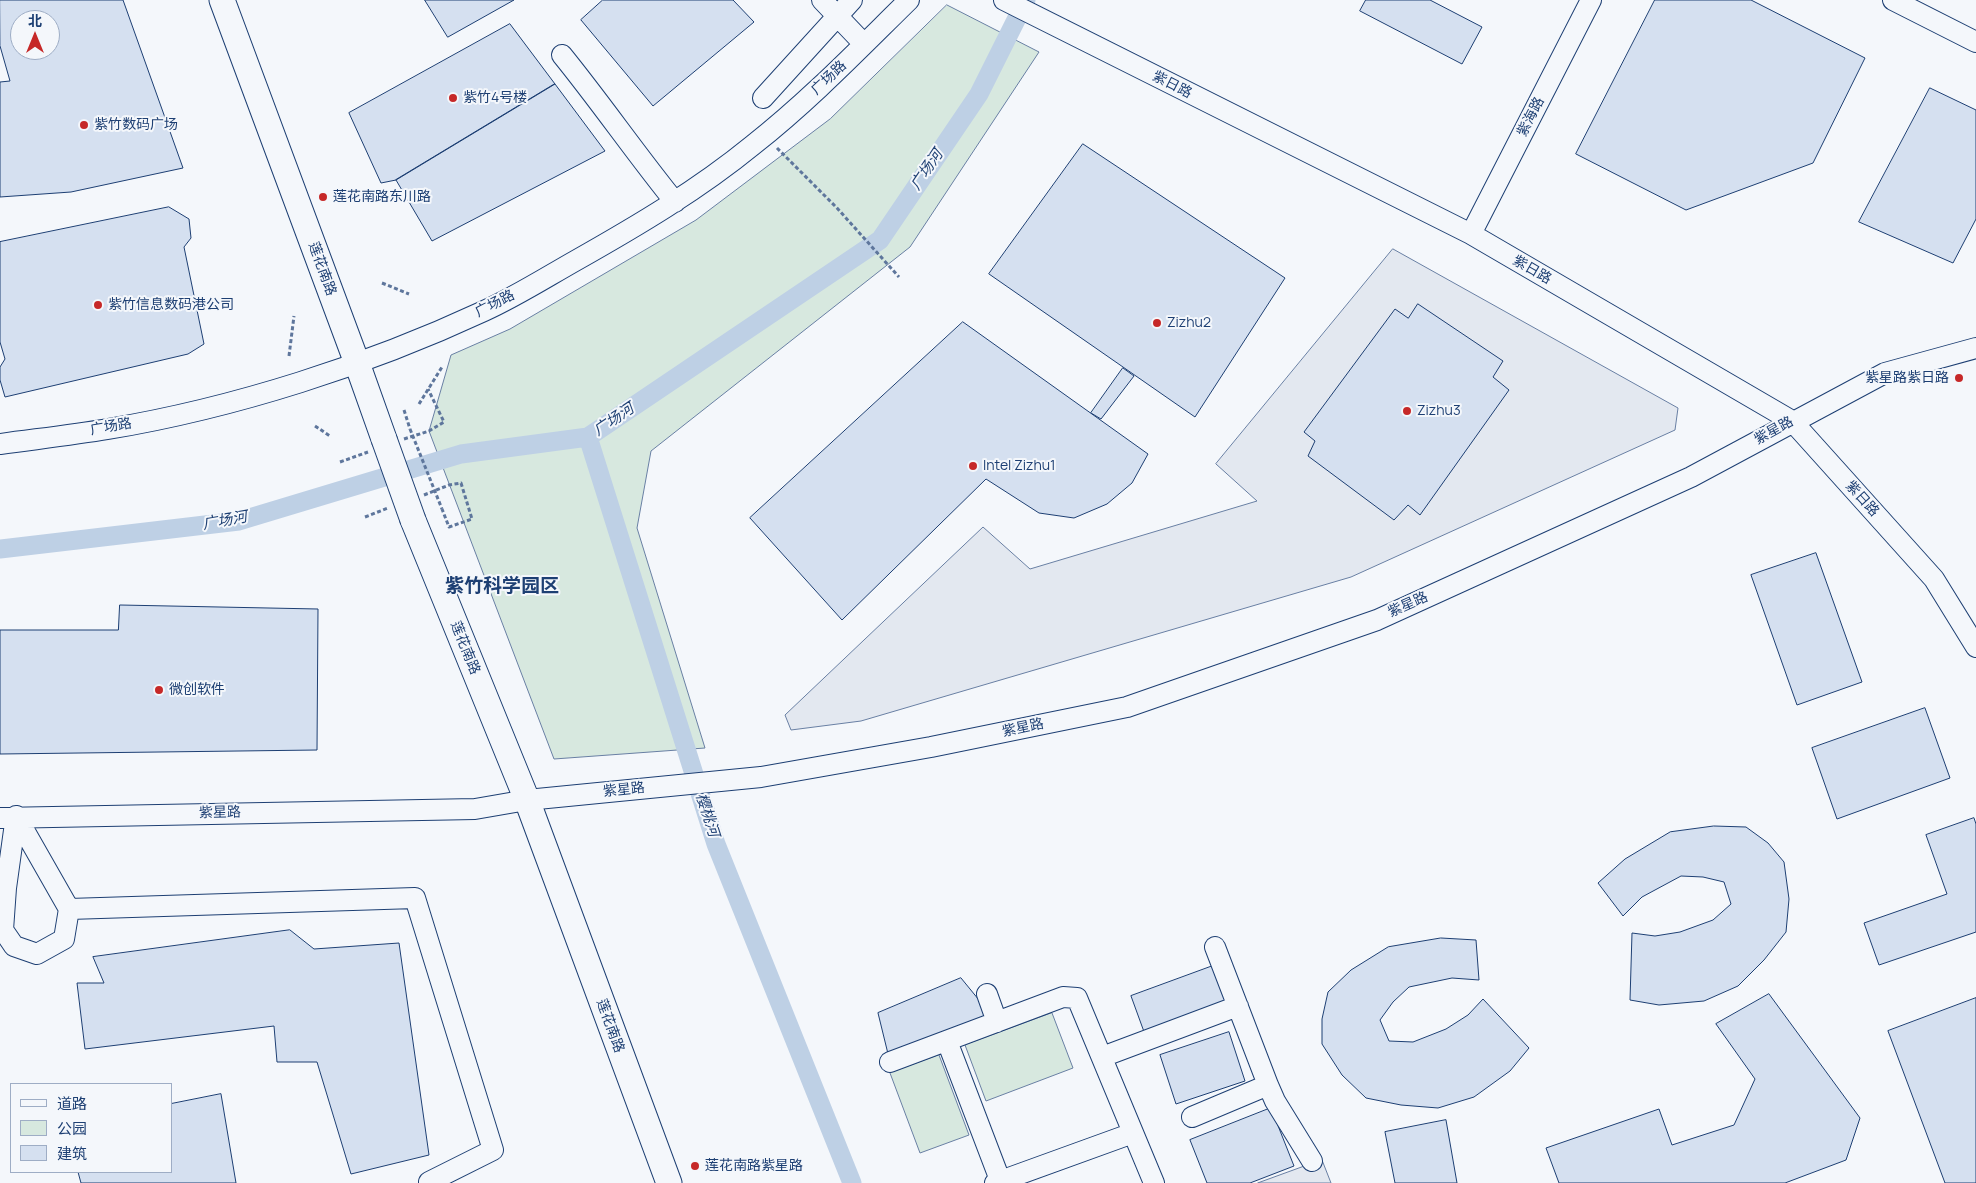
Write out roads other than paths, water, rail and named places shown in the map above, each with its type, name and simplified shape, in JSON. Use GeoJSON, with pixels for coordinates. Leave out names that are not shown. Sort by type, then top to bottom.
{"type":"FeatureCollection","features":[{"type":"Feature","properties":{"kind":"main road","name":"莲花南路"},"geometry":{"type":"LineString","coordinates":[[222,0],[357,363],[413,520],[527,800],[669,1183]]}},
{"type":"Feature","properties":{"kind":"street"},"geometry":{"type":"LineString","coordinates":[[822,0],[864,44]]}},
{"type":"Feature","properties":{"kind":"street"},"geometry":{"type":"LineString","coordinates":[[763,98],[852,0]]}},
{"type":"Feature","properties":{"kind":"street","name":"广场路"},"geometry":{"type":"LineString","coordinates":[[0,444],[110,429],[210,408],[357,363],[486,310],[602,246],[675,202],[764,136],[828,80],[909,0]]}},
{"type":"Feature","properties":{"kind":"street","name":"紫日路"},"geometry":{"type":"LineString","coordinates":[[1004,0],[1471,234],[1792,421],[1934,579],[1976,648]]}},
{"type":"Feature","properties":{"kind":"street","name":"紫海路"},"geometry":{"type":"LineString","coordinates":[[1471,234],[1591,0]]}},
{"type":"Feature","properties":{"kind":"street"},"geometry":{"type":"LineString","coordinates":[[1893,0],[1976,42]]}},
{"type":"Feature","properties":{"kind":"street"},"geometry":{"type":"LineString","coordinates":[[562,55],[603,106],[635,153],[675,202]]}},
{"type":"Feature","properties":{"kind":"street","name":"紫星路"},"geometry":{"type":"LineString","coordinates":[[8,817],[475,809],[527,800],[762,777],[931,747],[1127,707],[1376,620],[1691,477],[1884,373],[1976,348]]}},
{"type":"Feature","properties":{"kind":"street"},"geometry":{"type":"LineString","coordinates":[[8,817],[69,909],[64,939],[37,954],[14,946],[3,930],[8,817]]}},
{"type":"Feature","properties":{"kind":"street"},"geometry":{"type":"LineString","coordinates":[[69,909],[415,898],[493,1150],[429,1182]]}},
{"type":"Feature","properties":{"kind":"street"},"geometry":{"type":"LineString","coordinates":[[1215,946],[1275,1101],[1312,1161]]}},
{"type":"Feature","properties":{"kind":"street"},"geometry":{"type":"LineString","coordinates":[[987,994],[997,1022]]}},
{"type":"Feature","properties":{"kind":"street"},"geometry":{"type":"LineString","coordinates":[[890,1062],[1063,997],[1077,998],[1154,1183]]}},
{"type":"Feature","properties":{"kind":"street"},"geometry":{"type":"LineString","coordinates":[[1102,1057],[1238,1006]]}},
{"type":"Feature","properties":{"kind":"street"},"geometry":{"type":"LineString","coordinates":[[947,1040],[998,1182],[1133,1133]]}},
{"type":"Feature","properties":{"kind":"street"},"geometry":{"type":"LineString","coordinates":[[1192,1117],[1268,1085]]}},
{"type":"Feature","properties":{"kind":"waterway","name":"广场河"},"geometry":{"type":"LineString","coordinates":[[0,549],[239,521],[461,454],[588,437],[880,240],[979,94],[1026,0]]}},
{"type":"Feature","properties":{"kind":"waterway","name":"樱桃河"},"geometry":{"type":"LineString","coordinates":[[588,437],[716,844],[852,1183]]}},
{"type":"Feature","properties":{"kind":"place","name":"紫竹4号楼"},"geometry":{"type":"Point","coordinates":[453,98]}},
{"type":"Feature","properties":{"kind":"place","name":"紫竹数码广场"},"geometry":{"type":"Point","coordinates":[84,125]}},
{"type":"Feature","properties":{"kind":"place","name":"莲花南路东川路"},"geometry":{"type":"Point","coordinates":[323,197]}},
{"type":"Feature","properties":{"kind":"place","name":"紫竹信息数码港公司"},"geometry":{"type":"Point","coordinates":[98,305]}},
{"type":"Feature","properties":{"kind":"place","name":"Zizhu2"},"geometry":{"type":"Point","coordinates":[1157,323]}},
{"type":"Feature","properties":{"kind":"place","name":"紫星路紫日路"},"geometry":{"type":"Point","coordinates":[1959,378]}},
{"type":"Feature","properties":{"kind":"place","name":"Zizhu3"},"geometry":{"type":"Point","coordinates":[1407,411]}},
{"type":"Feature","properties":{"kind":"place","name":"Intel Zizhu1"},"geometry":{"type":"Point","coordinates":[973,466]}},
{"type":"Feature","properties":{"kind":"place","name":"微创软件"},"geometry":{"type":"Point","coordinates":[159,690]}},
{"type":"Feature","properties":{"kind":"place","name":"莲花南路紫星路"},"geometry":{"type":"Point","coordinates":[695,1166]}},
{"type":"Feature","properties":{"kind":"district","name":"紫竹科学园区"},"geometry":{"type":"Point","coordinates":[502,587]}}]}
